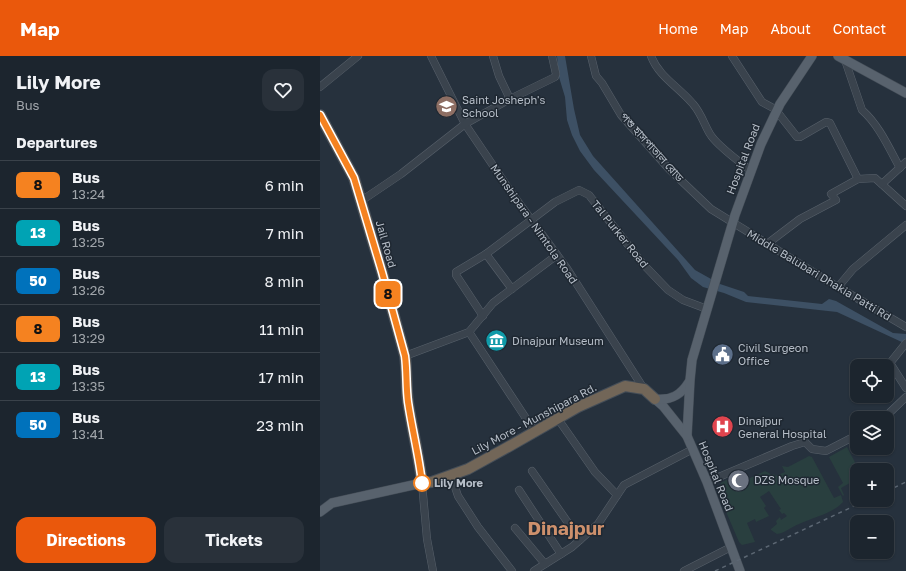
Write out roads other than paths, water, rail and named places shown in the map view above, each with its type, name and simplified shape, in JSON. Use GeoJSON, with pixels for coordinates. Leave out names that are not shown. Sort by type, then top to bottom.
{"type":"FeatureCollection","features":[{"type":"Feature","properties":{"kind":"highway","name":"Jail Road"},"geometry":{"type":"LineString","coordinates":[[320,115],[354,178],[405,356],[408,402],[420,464],[422,483]]}},
{"type":"Feature","properties":{"kind":"highway","name":"Lily More - Munshipara Rd."},"geometry":{"type":"LineString","coordinates":[[422,483],[432,482],[468,469],[578,407],[625,386],[644,389]]}},
{"type":"Feature","properties":{"kind":"highway"},"geometry":{"type":"LineString","coordinates":[[644,389],[655,399]]}},
{"type":"Feature","properties":{"kind":"main road","name":"Hospital Road"},"geometry":{"type":"LineString","coordinates":[[687,436],[692,360],[733,222],[761,144],[776,110],[812,56]]}},
{"type":"Feature","properties":{"kind":"main road"},"geometry":{"type":"LineString","coordinates":[[841,58],[906,93]]}},
{"type":"Feature","properties":{"kind":"main road"},"geometry":{"type":"LineString","coordinates":[[655,399],[663,400],[675,397],[682,392],[690,380]]}},
{"type":"Feature","properties":{"kind":"main road","name":"Hospital Road"},"geometry":{"type":"LineString","coordinates":[[655,399],[663,406],[687,436],[707,482],[740,571]]}},
{"type":"Feature","properties":{"kind":"main road"},"geometry":{"type":"LineString","coordinates":[[320,512],[332,504],[422,483]]}},
{"type":"Feature","properties":{"kind":"street"},"geometry":{"type":"LineString","coordinates":[[320,87],[358,56]]}},
{"type":"Feature","properties":{"kind":"street","name":"Munshipara - Nimtola Road"},"geometry":{"type":"LineString","coordinates":[[431,56],[465,124],[557,255],[644,389]]}},
{"type":"Feature","properties":{"kind":"street"},"geometry":{"type":"LineString","coordinates":[[493,56],[499,76],[510,100]]}},
{"type":"Feature","properties":{"kind":"street"},"geometry":{"type":"LineString","coordinates":[[361,201],[401,174],[465,124],[555,77],[556,74],[552,56]]}},
{"type":"Feature","properties":{"kind":"street","name":"পশু হাসপাতাল রোড"},"geometry":{"type":"LineString","coordinates":[[591,56],[596,76],[622,115],[669,169],[711,209],[733,222]]}},
{"type":"Feature","properties":{"kind":"street"},"geometry":{"type":"LineString","coordinates":[[651,56],[654,64],[663,76],[681,91],[694,105],[702,116],[710,134],[718,143],[751,171]]}},
{"type":"Feature","properties":{"kind":"street"},"geometry":{"type":"LineString","coordinates":[[732,56],[762,102],[776,110],[797,137],[800,137],[826,122],[830,123],[858,179]]}},
{"type":"Feature","properties":{"kind":"street"},"geometry":{"type":"LineString","coordinates":[[841,58],[862,110],[867,114],[882,135],[900,168]]}},
{"type":"Feature","properties":{"kind":"street"},"geometry":{"type":"LineString","coordinates":[[882,184],[906,162]]}},
{"type":"Feature","properties":{"kind":"street"},"geometry":{"type":"LineString","coordinates":[[767,244],[800,219],[836,200],[831,194],[858,179],[875,178],[906,206]]}},
{"type":"Feature","properties":{"kind":"street","name":"Tal Purker Road"},"geometry":{"type":"LineString","coordinates":[[532,220],[555,202],[579,190],[589,195],[643,264],[668,290],[683,300],[707,309]]}},
{"type":"Feature","properties":{"kind":"street"},"geometry":{"type":"LineString","coordinates":[[483,316],[456,274],[532,220]]}},
{"type":"Feature","properties":{"kind":"street","name":"Middle Balubari Dhakia Patti Rd"},"geometry":{"type":"LineString","coordinates":[[733,222],[838,288],[906,327]]}},
{"type":"Feature","properties":{"kind":"street"},"geometry":{"type":"LineString","coordinates":[[838,288],[853,269],[906,225]]}},
{"type":"Feature","properties":{"kind":"street"},"geometry":{"type":"LineString","coordinates":[[486,254],[512,289]]}},
{"type":"Feature","properties":{"kind":"street"},"geometry":{"type":"LineString","coordinates":[[405,356],[469,332],[493,303],[557,255]]}},
{"type":"Feature","properties":{"kind":"street"},"geometry":{"type":"LineString","coordinates":[[469,332],[535,432]]}},
{"type":"Feature","properties":{"kind":"street"},"geometry":{"type":"LineString","coordinates":[[905,345],[890,363],[906,388]]}},
{"type":"Feature","properties":{"kind":"street"},"geometry":{"type":"LineString","coordinates":[[891,411],[906,397]]}},
{"type":"Feature","properties":{"kind":"street"},"geometry":{"type":"LineString","coordinates":[[558,419],[595,472],[617,495]]}},
{"type":"Feature","properties":{"kind":"street"},"geometry":{"type":"LineString","coordinates":[[707,482],[792,446],[805,442],[812,449],[826,451],[850,439]]}},
{"type":"Feature","properties":{"kind":"street"},"geometry":{"type":"LineString","coordinates":[[534,571],[572,547],[598,524],[624,485],[693,449]]}},
{"type":"Feature","properties":{"kind":"street"},"geometry":{"type":"LineString","coordinates":[[532,471],[580,540]]}},
{"type":"Feature","properties":{"kind":"street"},"geometry":{"type":"LineString","coordinates":[[452,475],[458,496],[478,526],[512,571]]}},
{"type":"Feature","properties":{"kind":"street"},"geometry":{"type":"LineString","coordinates":[[422,483],[427,539],[433,571]]}},
{"type":"Feature","properties":{"kind":"street"},"geometry":{"type":"LineString","coordinates":[[519,490],[561,554]]}},
{"type":"Feature","properties":{"kind":"street"},"geometry":{"type":"LineString","coordinates":[[514,528],[545,564]]}},
{"type":"Feature","properties":{"kind":"street"},"geometry":{"type":"LineString","coordinates":[[684,571],[731,547]]}},
{"type":"Feature","properties":{"kind":"water"},"geometry":{"type":"Polygon","coordinates":[[[557,56],[565,56],[580,135],[593,156],[695,270],[720,284],[744,292],[748,296],[822,304],[829,299],[836,301],[893,333],[906,334],[906,344],[837,312],[746,302],[724,293],[703,287],[691,278],[678,260],[594,170],[580,151],[567,120],[565,97],[559,77],[557,56]]]}},
{"type":"Feature","properties":{"kind":"railway"},"geometry":{"type":"LineString","coordinates":[[894,488],[906,482]]}},
{"type":"Feature","properties":{"kind":"railway"},"geometry":{"type":"LineString","coordinates":[[715,571],[852,507]]}},
{"type":"Feature","properties":{"kind":"place","name":"Saint Josheph's School"},"geometry":{"type":"Point","coordinates":[447,106]}},
{"type":"Feature","properties":{"kind":"place","name":"Dinajpur Museum"},"geometry":{"type":"Point","coordinates":[497,341]}},
{"type":"Feature","properties":{"kind":"place","name":"Civil Surgeon Office"},"geometry":{"type":"Point","coordinates":[722,354]}},
{"type":"Feature","properties":{"kind":"place","name":"Dinajpur General Hospital"},"geometry":{"type":"Point","coordinates":[722,427]}},
{"type":"Feature","properties":{"kind":"place","name":"DZS Mosque"},"geometry":{"type":"Point","coordinates":[739,480]}},
{"type":"Feature","properties":{"kind":"place","name":"Lily More"},"geometry":{"type":"Point","coordinates":[422,483]}},
{"type":"Feature","properties":{"kind":"district","name":"Dinajpur"},"geometry":{"type":"Point","coordinates":[566,528]}}]}
